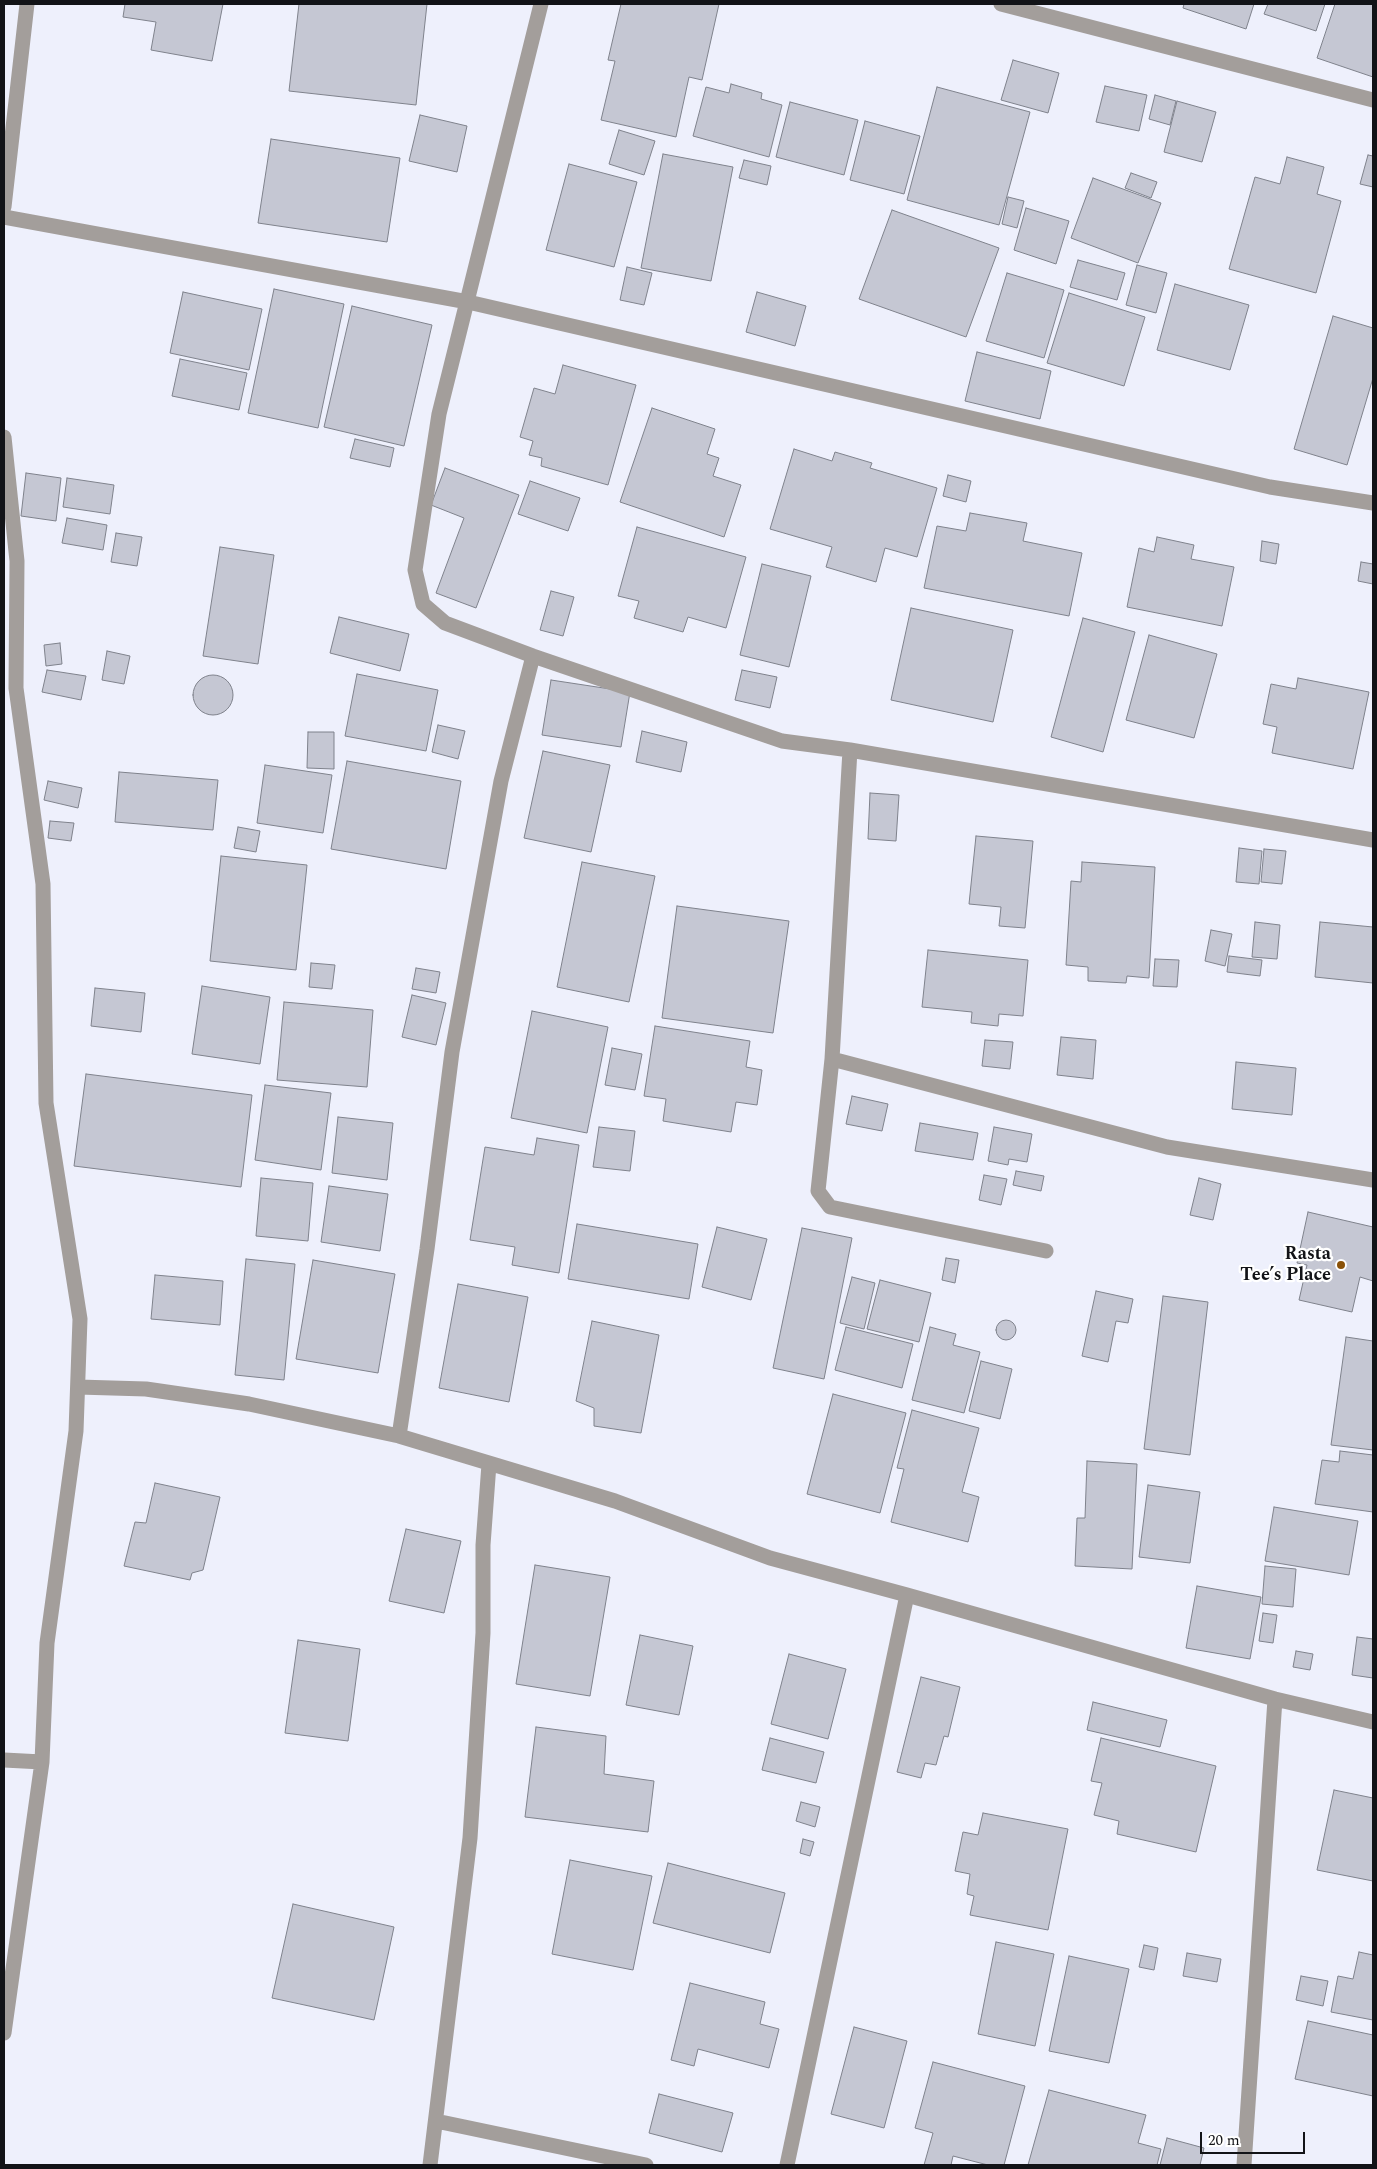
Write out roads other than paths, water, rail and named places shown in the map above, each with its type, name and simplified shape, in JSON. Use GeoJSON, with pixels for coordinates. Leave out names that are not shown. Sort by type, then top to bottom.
{"type":"FeatureCollection","features":[{"type":"Feature","properties":{"kind":"street"},"geometry":{"type":"LineString","coordinates":[[4,207],[26,4]]}},
{"type":"Feature","properties":{"kind":"street"},"geometry":{"type":"LineString","coordinates":[[541,4],[439,414],[415,570],[423,604],[445,623],[533,656],[782,741],[850,750],[1373,840]]}},
{"type":"Feature","properties":{"kind":"street"},"geometry":{"type":"LineString","coordinates":[[1001,4],[1373,100]]}},
{"type":"Feature","properties":{"kind":"street"},"geometry":{"type":"LineString","coordinates":[[4,217],[468,302],[1270,487],[1373,503]]}},
{"type":"Feature","properties":{"kind":"street"},"geometry":{"type":"LineString","coordinates":[[4,437],[17,562],[16,688],[43,884],[46,1103],[80,1319],[76,1431],[46,1643],[42,1762],[4,2033]]}},
{"type":"Feature","properties":{"kind":"street"},"geometry":{"type":"LineString","coordinates":[[399,1436],[427,1249],[452,1052],[501,781],[533,656]]}},
{"type":"Feature","properties":{"kind":"street"},"geometry":{"type":"LineString","coordinates":[[850,750],[832,1059],[818,1191],[830,1207],[1046,1251]]}},
{"type":"Feature","properties":{"kind":"street"},"geometry":{"type":"LineString","coordinates":[[832,1059],[1167,1147],[1373,1180]]}},
{"type":"Feature","properties":{"kind":"street"},"geometry":{"type":"LineString","coordinates":[[78,1387],[146,1389],[249,1404],[399,1436],[615,1501],[770,1558],[1275,1699],[1373,1722]]}},
{"type":"Feature","properties":{"kind":"street"},"geometry":{"type":"LineString","coordinates":[[430,2165],[470,1838],[484,1633],[483,1545],[489,1464]]}},
{"type":"Feature","properties":{"kind":"street"},"geometry":{"type":"LineString","coordinates":[[787,2165],[907,1595]]}},
{"type":"Feature","properties":{"kind":"street"},"geometry":{"type":"LineString","coordinates":[[1244,2165],[1275,1699]]}},
{"type":"Feature","properties":{"kind":"street"},"geometry":{"type":"LineString","coordinates":[[4,1760],[42,1762]]}},
{"type":"Feature","properties":{"kind":"street"},"geometry":{"type":"LineString","coordinates":[[436,2122],[646,2165]]}},
{"type":"Feature","properties":{"kind":"place","name":"Rasta Tee’s Place"},"geometry":{"type":"Point","coordinates":[1341,1265]}}]}
